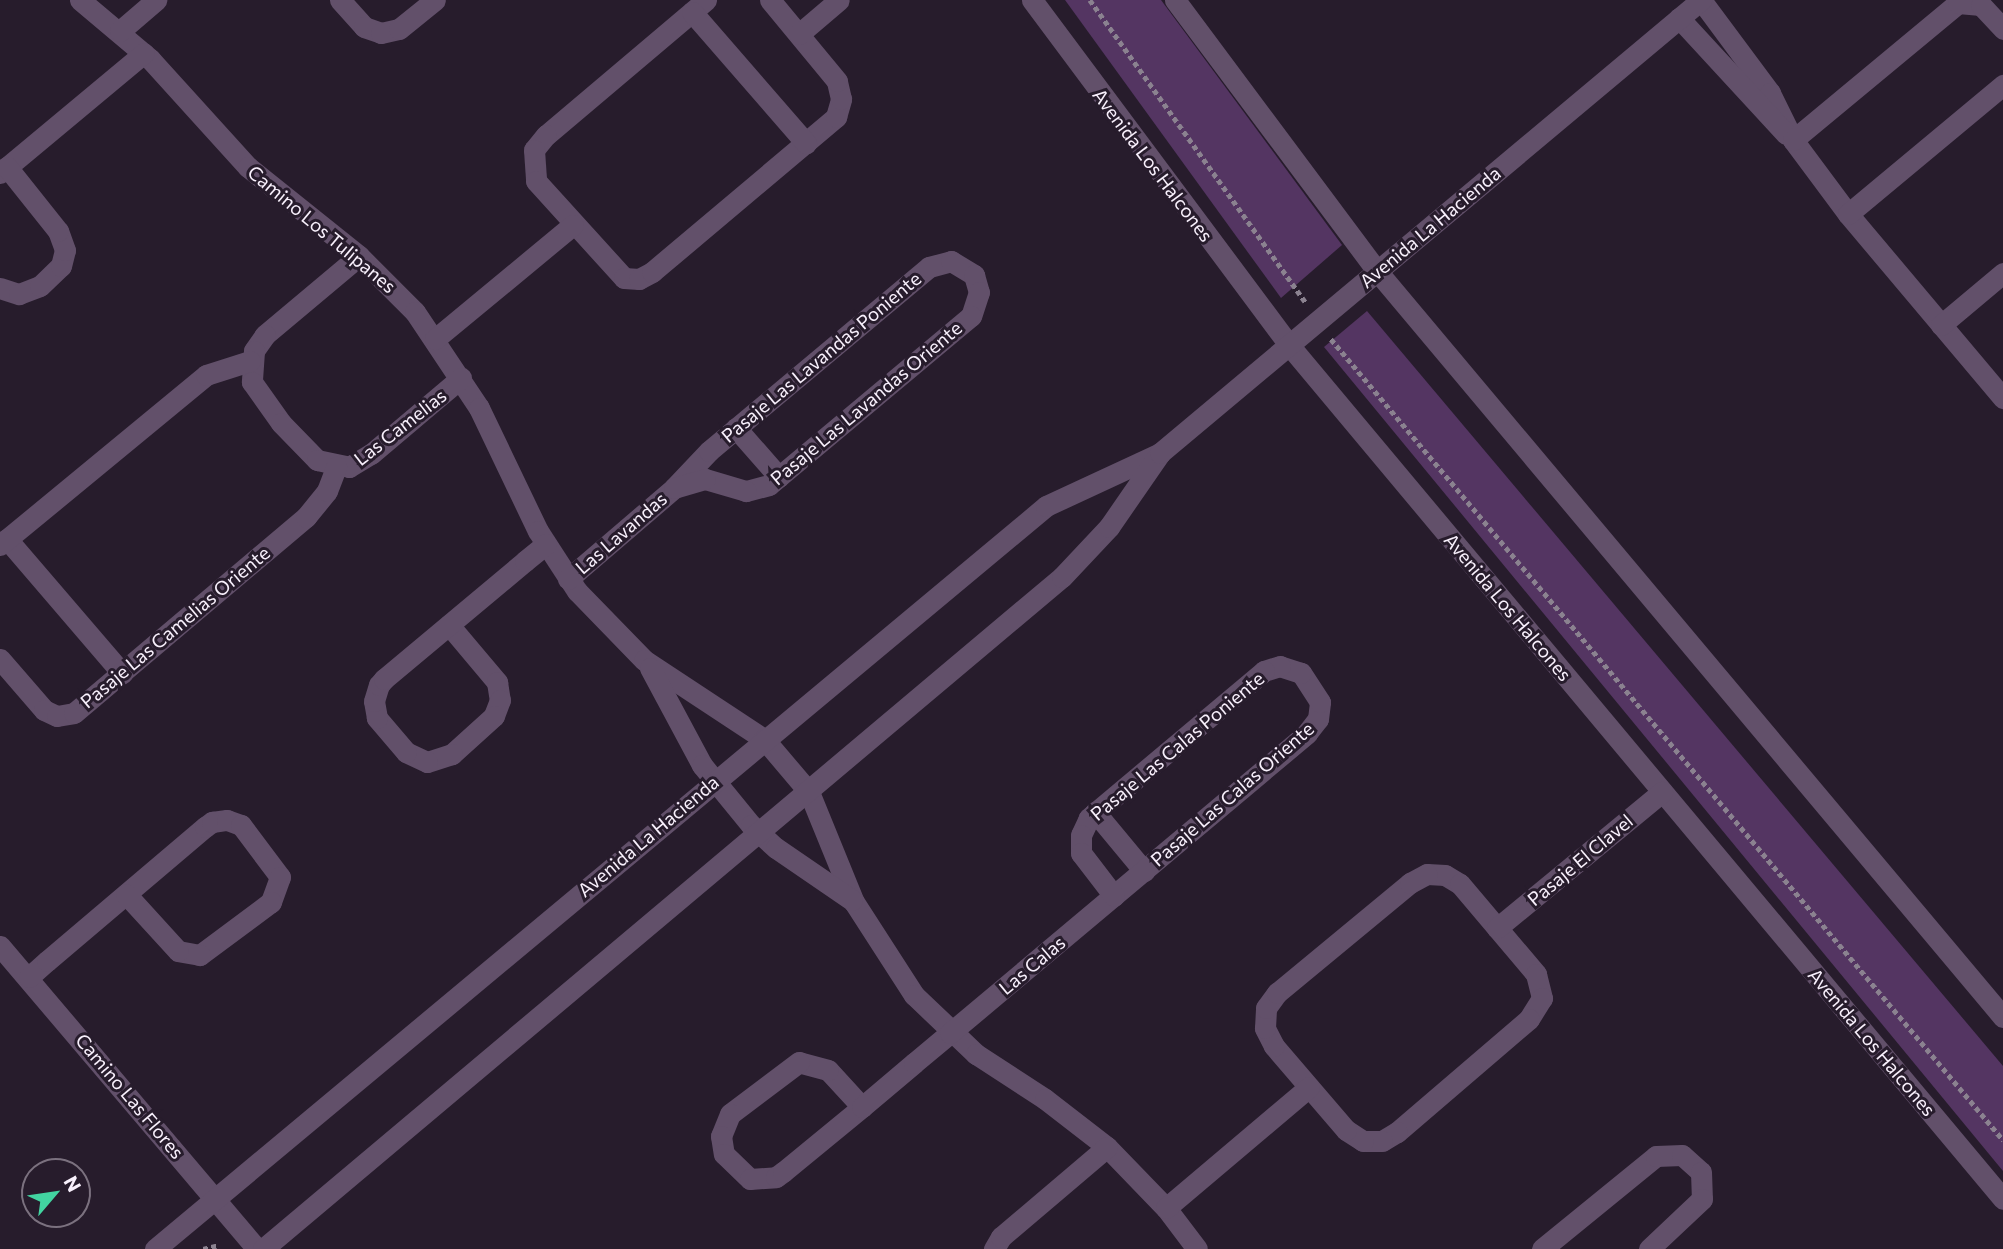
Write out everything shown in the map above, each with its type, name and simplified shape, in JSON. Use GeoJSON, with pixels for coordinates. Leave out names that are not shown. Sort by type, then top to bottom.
{"type":"FeatureCollection","features":[{"type":"Feature","properties":{"kind":"street","name":"Camino Los Tulipanes"},"geometry":{"type":"LineString","coordinates":[[80,0],[144,53],[248,167],[359,256],[436,339],[461,378],[546,544],[568,579],[601,620],[644,660],[764,739],[809,792],[853,902],[896,972],[950,1033],[1107,1147],[1166,1208],[1197,1249]]}},
{"type":"Feature","properties":{"kind":"street"},"geometry":{"type":"LineString","coordinates":[[120,31],[156,0]]}},
{"type":"Feature","properties":{"kind":"street"},"geometry":{"type":"LineString","coordinates":[[340,0],[364,27],[381,33],[399,29],[435,0]]}},
{"type":"Feature","properties":{"kind":"street"},"geometry":{"type":"LineString","coordinates":[[770,0],[841,90],[835,117],[806,143],[646,277],[631,279],[617,274],[536,181],[534,150],[546,135],[699,6],[806,143]]}},
{"type":"Feature","properties":{"kind":"street"},"geometry":{"type":"LineString","coordinates":[[799,34],[839,0]]}},
{"type":"Feature","properties":{"kind":"street","name":"Avenida Los Halcones"},"geometry":{"type":"LineString","coordinates":[[1032,0],[1289,345],[2003,1199]]}},
{"type":"Feature","properties":{"kind":"street"},"geometry":{"type":"LineString","coordinates":[[1175,0],[1377,271],[2003,1017]]}},
{"type":"Feature","properties":{"kind":"street"},"geometry":{"type":"LineString","coordinates":[[1701,0],[1770,93],[1793,140],[1848,214],[2003,398]]}},
{"type":"Feature","properties":{"kind":"street","name":"Avenida La Hacienda"},"geometry":{"type":"LineString","coordinates":[[155,1249],[1046,506],[1160,453],[1701,0]]}},
{"type":"Feature","properties":{"kind":"street"},"geometry":{"type":"LineString","coordinates":[[1793,140],[1958,3],[1981,5],[2003,29]]}},
{"type":"Feature","properties":{"kind":"street"},"geometry":{"type":"LineString","coordinates":[[1679,18],[1752,102],[1793,140]]}},
{"type":"Feature","properties":{"kind":"street"},"geometry":{"type":"LineString","coordinates":[[0,288],[19,294],[40,286],[61,266],[65,250],[53,223],[4,170],[144,53]]}},
{"type":"Feature","properties":{"kind":"street"},"geometry":{"type":"LineString","coordinates":[[1848,214],[2003,85]]}},
{"type":"Feature","properties":{"kind":"street"},"geometry":{"type":"LineString","coordinates":[[436,339],[573,225]]}},
{"type":"Feature","properties":{"kind":"street"},"geometry":{"type":"LineString","coordinates":[[336,467],[317,460],[268,408],[252,382],[250,361],[265,335],[359,256]]}},
{"type":"Feature","properties":{"kind":"street","name":"Pasaje Las Lavandas Poniente"},"geometry":{"type":"LineString","coordinates":[[674,488],[709,451],[929,267],[951,261],[972,272]]}},
{"type":"Feature","properties":{"kind":"street","name":"Pasaje Las Lavandas Oriente"},"geometry":{"type":"LineString","coordinates":[[674,488],[715,480],[754,491],[779,477],[971,316],[979,292],[972,272]]}},
{"type":"Feature","properties":{"kind":"street"},"geometry":{"type":"LineString","coordinates":[[1941,325],[2003,273]]}},
{"type":"Feature","properties":{"kind":"street"},"geometry":{"type":"LineString","coordinates":[[122,673],[4,542],[196,383],[218,369],[250,361]]}},
{"type":"Feature","properties":{"kind":"street","name":"Las Camelias"},"geometry":{"type":"LineString","coordinates":[[336,467],[366,458],[461,378]]}},
{"type":"Feature","properties":{"kind":"street"},"geometry":{"type":"LineString","coordinates":[[736,428],[779,477]]}},
{"type":"Feature","properties":{"kind":"street","name":"Pasaje Las Lavandas Poniente"},"geometry":{"type":"LineString","coordinates":[[709,451],[715,480]]}},
{"type":"Feature","properties":{"kind":"street","name":"Avenida La Hacienda"},"geometry":{"type":"LineString","coordinates":[[263,1249],[760,834],[1080,560],[1121,511],[1160,453]]}},
{"type":"Feature","properties":{"kind":"street","name":"Pasaje Las Camelias Oriente"},"geometry":{"type":"LineString","coordinates":[[0,659],[44,710],[57,716],[74,713],[306,517],[327,491],[336,467]]}},
{"type":"Feature","properties":{"kind":"street","name":"Las Lavandas"},"geometry":{"type":"LineString","coordinates":[[568,579],[674,488]]}},
{"type":"Feature","properties":{"kind":"street"},"geometry":{"type":"LineString","coordinates":[[449,625],[497,682],[500,700],[494,716],[452,754],[427,762],[406,752],[377,718],[375,693],[384,679],[546,544]]}},
{"type":"Feature","properties":{"kind":"street","name":"Camino Los Tulipanes"},"geometry":{"type":"LineString","coordinates":[[644,660],[714,781],[760,834],[853,902]]}},
{"type":"Feature","properties":{"kind":"street","name":"Pasaje Las Calas Poniente"},"geometry":{"type":"LineString","coordinates":[[1114,896],[1081,853],[1084,826],[1095,812],[1264,671],[1288,667],[1308,679]]}},
{"type":"Feature","properties":{"kind":"street","name":"Pasaje Las Calas Oriente"},"geometry":{"type":"LineString","coordinates":[[1114,896],[1313,727],[1320,702],[1308,679]]}},
{"type":"Feature","properties":{"kind":"street","name":"Pasaje El Clavel"},"geometry":{"type":"LineString","coordinates":[[1497,928],[1662,792]]}},
{"type":"Feature","properties":{"kind":"street"},"geometry":{"type":"LineString","coordinates":[[1095,812],[1144,871]]}},
{"type":"Feature","properties":{"kind":"street"},"geometry":{"type":"LineString","coordinates":[[29,977],[126,894],[219,820],[241,825],[280,877],[271,902],[200,956],[178,951],[126,894]]}},
{"type":"Feature","properties":{"kind":"street"},"geometry":{"type":"LineString","coordinates":[[817,875],[836,859]]}},
{"type":"Feature","properties":{"kind":"street"},"geometry":{"type":"LineString","coordinates":[[1427,874],[1453,879],[1541,982],[1540,1006],[1397,1132],[1372,1142],[1354,1137],[1309,1087],[1274,1046],[1265,1028],[1266,1009],[1277,993],[1410,883],[1427,874]]}},
{"type":"Feature","properties":{"kind":"street","name":"Las Calas"},"geometry":{"type":"LineString","coordinates":[[862,1107],[828,1070],[799,1062],[730,1114],[721,1136],[724,1154],[741,1175],[767,1180],[862,1107],[1114,896]]}},
{"type":"Feature","properties":{"kind":"street","name":"Camino Las Flores"},"geometry":{"type":"LineString","coordinates":[[0,946],[257,1249]]}},
{"type":"Feature","properties":{"kind":"street"},"geometry":{"type":"LineString","coordinates":[[1166,1208],[1309,1087]]}},
{"type":"Feature","properties":{"kind":"street"},"geometry":{"type":"LineString","coordinates":[[994,1249],[1000,1237],[1107,1147]]}},
{"type":"Feature","properties":{"kind":"street"},"geometry":{"type":"LineString","coordinates":[[1542,1249],[1656,1156],[1674,1153],[1696,1165],[1704,1181],[1702,1199],[1649,1249]]}},
{"type":"Feature","properties":{"kind":"path"},"geometry":{"type":"LineString","coordinates":[[1090,0],[1318,320],[2003,1140]]}},
{"type":"Feature","properties":{"kind":"path"},"geometry":{"type":"LineString","coordinates":[[203,1249],[219,1245]]}},
{"type":"Feature","properties":{"kind":"shaded area"},"geometry":{"type":"Polygon","coordinates":[[[1065,0],[1161,0],[1342,245],[1281,298],[1065,0]]]}},
{"type":"Feature","properties":{"kind":"shaded area"},"geometry":{"type":"Polygon","coordinates":[[[1367,311],[2003,1066],[2003,1171],[1324,347],[1367,311]]]}}]}
